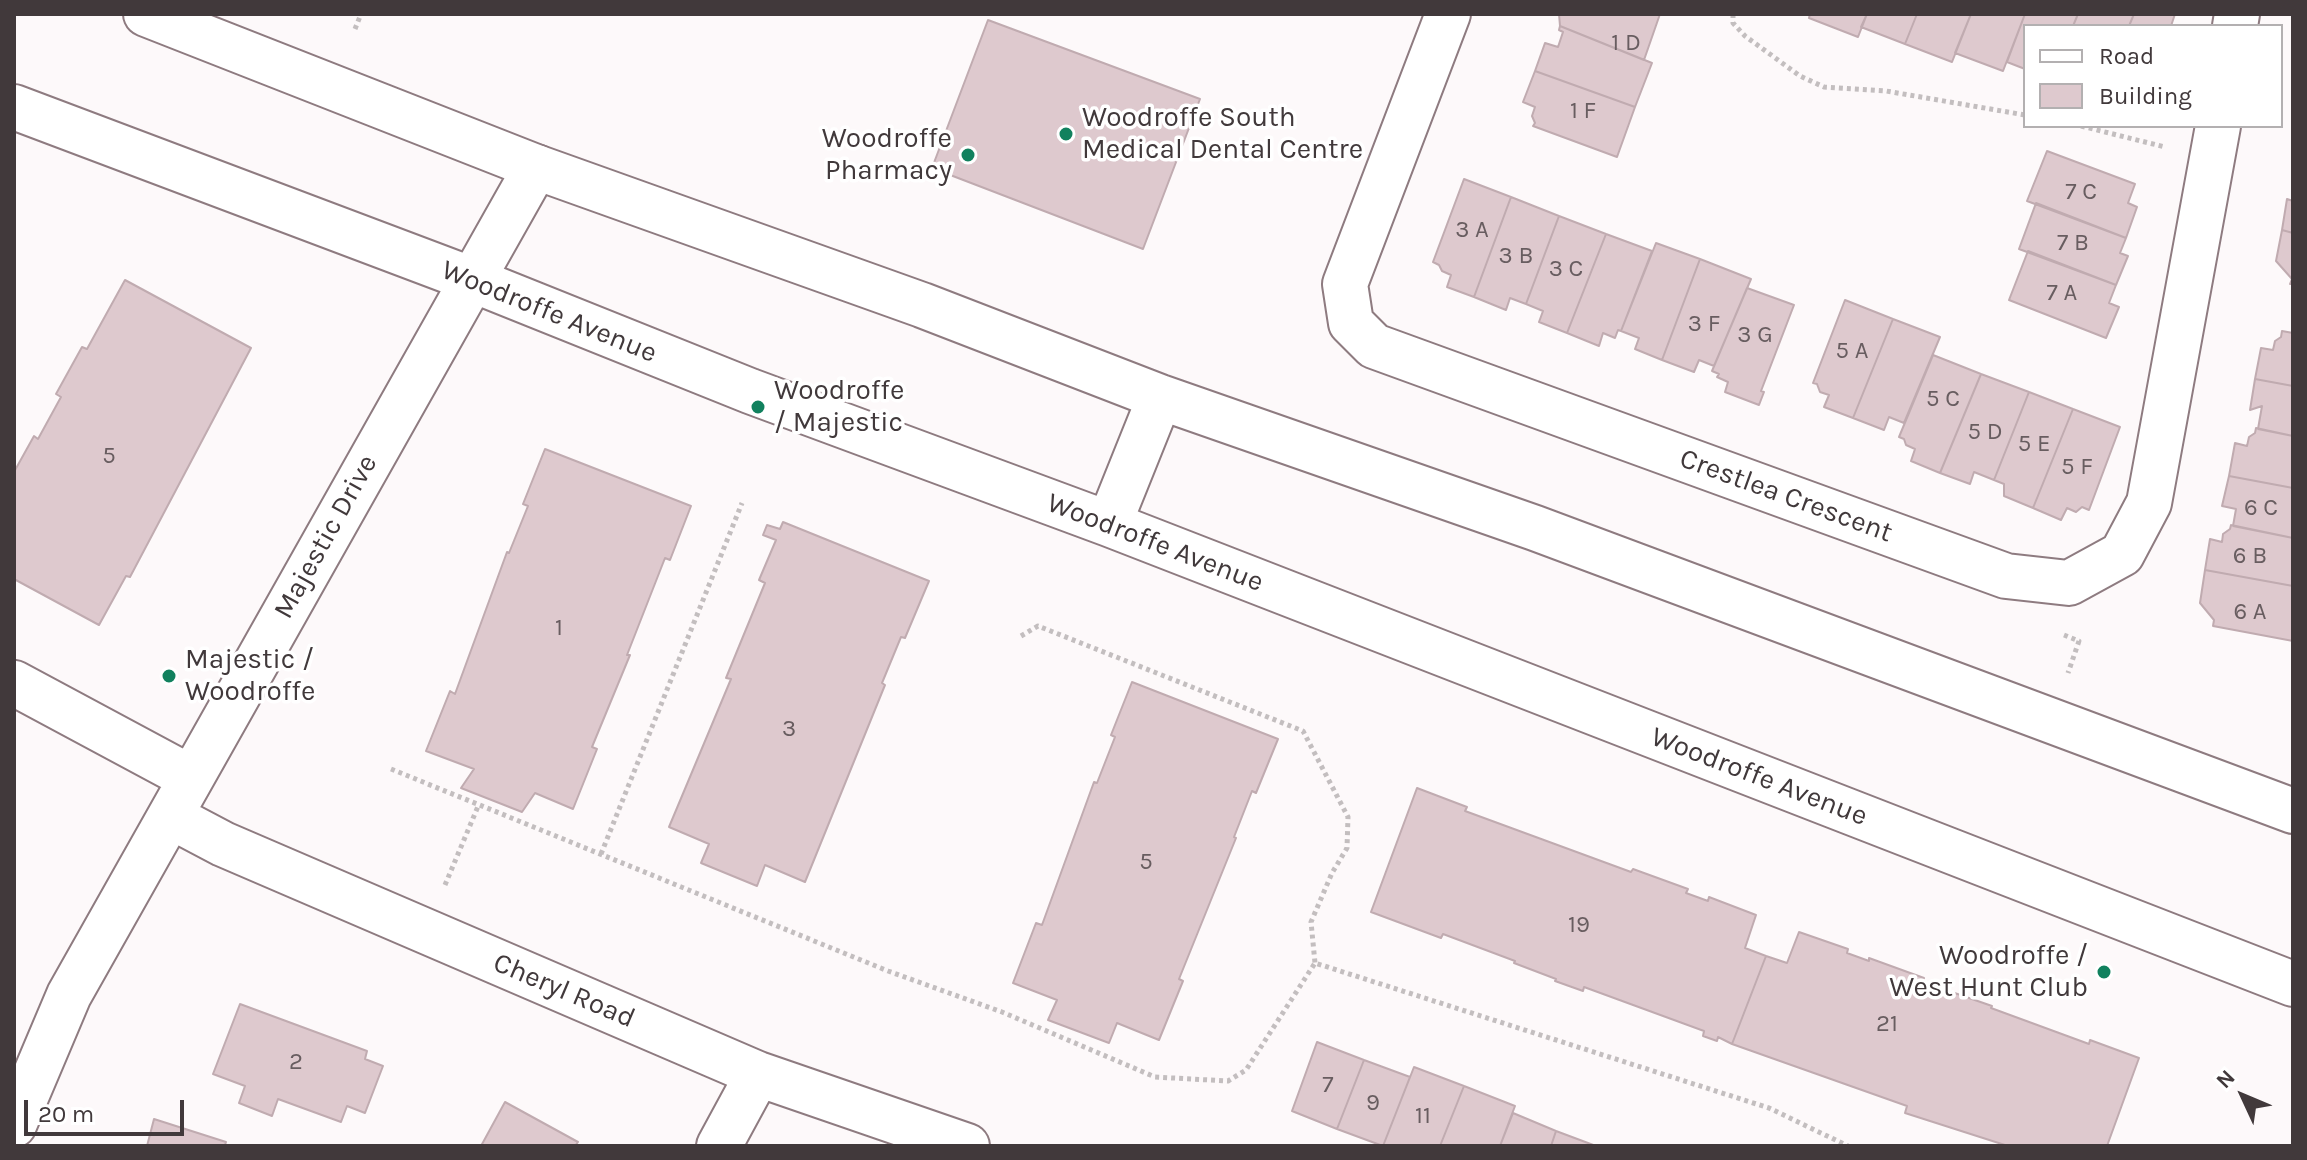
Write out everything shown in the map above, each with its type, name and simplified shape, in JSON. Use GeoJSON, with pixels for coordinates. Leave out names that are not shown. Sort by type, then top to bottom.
{"type":"FeatureCollection","features":[{"type":"Feature","properties":{"kind":"main road"},"geometry":{"type":"LineString","coordinates":[[146,14],[536,167],[922,305],[1160,397],[1535,528],[2293,811]]}},
{"type":"Feature","properties":{"kind":"main road","name":"Crestlea Crescent"},"geometry":{"type":"LineString","coordinates":[[1448,14],[1345,284],[1351,323],[1374,346],[2006,576],[2069,583],[2122,554],[2149,503],[2216,142]]}},
{"type":"Feature","properties":{"kind":"main road","name":"Woodroffe Avenue"},"geometry":{"type":"LineString","coordinates":[[14,107],[473,280],[750,391],[1109,524],[2293,984]]}},
{"type":"Feature","properties":{"kind":"main road","name":"Majestic Drive"},"geometry":{"type":"LineString","coordinates":[[14,1125],[69,995],[536,167]]}},
{"type":"Feature","properties":{"kind":"main road"},"geometry":{"type":"LineString","coordinates":[[1109,524],[1160,397]]}},
{"type":"Feature","properties":{"kind":"main road"},"geometry":{"type":"LineString","coordinates":[[14,683],[191,778]]}},
{"type":"Feature","properties":{"kind":"main road","name":"Cheryl Road"},"geometry":{"type":"LineString","coordinates":[[170,816],[223,844],[758,1074],[967,1146]]}},
{"type":"Feature","properties":{"kind":"main road"},"geometry":{"type":"LineString","coordinates":[[719,1146],[758,1074]]}},
{"type":"Feature","properties":{"kind":"path"},"geometry":{"type":"LineString","coordinates":[[355,29],[361,14]]}},
{"type":"Feature","properties":{"kind":"path"},"geometry":{"type":"LineString","coordinates":[[1733,14],[1733,23],[1745,36],[1800,76],[1824,87],[1886,91],[2023,115]]}},
{"type":"Feature","properties":{"kind":"path"},"geometry":{"type":"LineString","coordinates":[[2098,128],[2216,142]]}},
{"type":"Feature","properties":{"kind":"path"},"geometry":{"type":"LineString","coordinates":[[601,854],[742,503]]}},
{"type":"Feature","properties":{"kind":"path"},"geometry":{"type":"LineString","coordinates":[[391,769],[888,971],[1002,1012],[1155,1077],[1228,1081],[1246,1070],[1315,963],[1311,922],[1332,873],[1347,848],[1348,817],[1303,731],[1038,626],[1021,636]]}},
{"type":"Feature","properties":{"kind":"path"},"geometry":{"type":"LineString","coordinates":[[2049,629],[2079,641],[2054,720]]}},
{"type":"Feature","properties":{"kind":"path"},"geometry":{"type":"LineString","coordinates":[[425,931],[479,804]]}},
{"type":"Feature","properties":{"kind":"path"},"geometry":{"type":"LineString","coordinates":[[1315,963],[1769,1108],[1848,1146]]}},
{"type":"Feature","properties":{"kind":"building"},"geometry":{"type":"Polygon","coordinates":[[[1559,14],[1660,14],[1644,60],[1560,26],[1559,14]]]}},
{"type":"Feature","properties":{"kind":"building"},"geometry":{"type":"Polygon","coordinates":[[[1810,14],[1867,14],[1858,37],[1809,18],[1810,14]]]}},
{"type":"Feature","properties":{"kind":"building"},"geometry":{"type":"Polygon","coordinates":[[[1867,14],[1917,14],[1905,44],[1861,27],[1867,14]]]}},
{"type":"Feature","properties":{"kind":"building"},"geometry":{"type":"Polygon","coordinates":[[[1917,14],[1971,14],[1952,62],[1905,44],[1917,14]]]}},
{"type":"Feature","properties":{"kind":"building"},"geometry":{"type":"Polygon","coordinates":[[[1971,14],[2025,14],[2003,71],[1955,53],[1971,14]]]}},
{"type":"Feature","properties":{"kind":"building"},"geometry":{"type":"Polygon","coordinates":[[[2025,14],[2078,14],[2074,24],[2023,24],[2023,68],[2007,62],[2025,14]]]}},
{"type":"Feature","properties":{"kind":"building"},"geometry":{"type":"Polygon","coordinates":[[[2078,14],[2134,14],[2130,24],[2074,24],[2078,14]]]}},
{"type":"Feature","properties":{"kind":"building"},"geometry":{"type":"Polygon","coordinates":[[[2134,14],[2175,14],[2172,24],[2130,24],[2134,14]]]}},
{"type":"Feature","properties":{"kind":"building","name":"Woodroffe South Medical Dental Centre"},"geometry":{"type":"Polygon","coordinates":[[[988,20],[1200,99],[1143,249],[932,168],[988,20]]]}},
{"type":"Feature","properties":{"kind":"building"},"geometry":{"type":"Polygon","coordinates":[[[1560,26],[1652,63],[1635,107],[1535,71],[1545,43],[1558,47],[1563,32],[1559,30],[1560,26]]]}},
{"type":"Feature","properties":{"kind":"building"},"geometry":{"type":"Polygon","coordinates":[[[1535,71],[1635,107],[1617,157],[1533,126],[1535,107],[1523,102],[1535,71]]]}},
{"type":"Feature","properties":{"kind":"building"},"geometry":{"type":"Polygon","coordinates":[[[2047,151],[2135,184],[2128,203],[2137,207],[2126,238],[2027,201],[2047,151]]]}},
{"type":"Feature","properties":{"kind":"building"},"geometry":{"type":"Polygon","coordinates":[[[1464,179],[1511,197],[1474,297],[1447,287],[1451,275],[1433,262],[1464,179]]]}},
{"type":"Feature","properties":{"kind":"building"},"geometry":{"type":"Polygon","coordinates":[[[1511,197],[1559,216],[1526,304],[1510,298],[1506,310],[1474,297],[1511,197]]]}},
{"type":"Feature","properties":{"kind":"building"},"geometry":{"type":"Polygon","coordinates":[[[2287,199],[2293,201],[2293,233],[2282,230],[2287,199]]]}},
{"type":"Feature","properties":{"kind":"building"},"geometry":{"type":"Polygon","coordinates":[[[2036,203],[2126,238],[2120,253],[2128,256],[2116,285],[2019,249],[2036,203]]]}},
{"type":"Feature","properties":{"kind":"building"},"geometry":{"type":"Polygon","coordinates":[[[1559,216],[1606,234],[1567,333],[1539,322],[1543,311],[1526,304],[1559,216]]]}},
{"type":"Feature","properties":{"kind":"building"},"geometry":{"type":"Polygon","coordinates":[[[2282,230],[2293,233],[2293,284],[2290,284],[2292,279],[2276,261],[2282,230]]]}},
{"type":"Feature","properties":{"kind":"building"},"geometry":{"type":"Polygon","coordinates":[[[1606,234],[1652,251],[1621,331],[1618,330],[1615,338],[1603,333],[1599,346],[1567,333],[1606,234]]]}},
{"type":"Feature","properties":{"kind":"building"},"geometry":{"type":"Polygon","coordinates":[[[1656,243],[1700,259],[1662,360],[1635,349],[1639,338],[1621,331],[1656,243]]]}},
{"type":"Feature","properties":{"kind":"building"},"geometry":{"type":"Polygon","coordinates":[[[2028,251],[2116,285],[2109,303],[2119,307],[2106,338],[2009,300],[2028,251]]]}},
{"type":"Feature","properties":{"kind":"building"},"geometry":{"type":"Polygon","coordinates":[[[1700,259],[1751,279],[1714,366],[1699,360],[1694,372],[1662,360],[1700,259]]]}},
{"type":"Feature","properties":{"kind":"building"},"geometry":{"type":"Polygon","coordinates":[[[125,280],[251,348],[130,577],[126,576],[99,625],[14,579],[14,472],[34,436],[38,439],[61,397],[56,394],[82,347],[87,349],[125,280]]]}},
{"type":"Feature","properties":{"kind":"building"},"geometry":{"type":"Polygon","coordinates":[[[1747,288],[1794,305],[1761,391],[1764,392],[1759,405],[1725,392],[1728,382],[1712,371],[1747,288]]]}},
{"type":"Feature","properties":{"kind":"building"},"geometry":{"type":"Polygon","coordinates":[[[1845,300],[1893,319],[1853,418],[1824,407],[1829,395],[1820,392],[1817,384],[1813,383],[1845,300]]]}},
{"type":"Feature","properties":{"kind":"building"},"geometry":{"type":"Polygon","coordinates":[[[1893,319],[1940,337],[1904,423],[1889,417],[1884,430],[1853,418],[1893,319]]]}},
{"type":"Feature","properties":{"kind":"building"},"geometry":{"type":"Polygon","coordinates":[[[2282,331],[2293,333],[2293,386],[2255,379],[2261,348],[2273,350],[2282,331]]]}},
{"type":"Feature","properties":{"kind":"building"},"geometry":{"type":"Polygon","coordinates":[[[1933,355],[1981,374],[1940,473],[1911,461],[1915,449],[1899,437],[1933,355]]]}},
{"type":"Feature","properties":{"kind":"building"},"geometry":{"type":"Polygon","coordinates":[[[1981,374],[2029,392],[1994,480],[1974,472],[1970,484],[1940,473],[1981,374]]]}},
{"type":"Feature","properties":{"kind":"building"},"geometry":{"type":"Polygon","coordinates":[[[2255,379],[2293,386],[2293,436],[2258,429],[2262,406],[2250,410],[2255,379]]]}},
{"type":"Feature","properties":{"kind":"building"},"geometry":{"type":"Polygon","coordinates":[[[2029,392],[2073,409],[2033,508],[2004,496],[2004,484],[1994,480],[2029,392]]]}},
{"type":"Feature","properties":{"kind":"building"},"geometry":{"type":"Polygon","coordinates":[[[2073,409],[2120,427],[2089,510],[2082,507],[2076,512],[2067,508],[2061,520],[2033,508],[2073,409]]]}},
{"type":"Feature","properties":{"kind":"building"},"geometry":{"type":"Polygon","coordinates":[[[2256,428],[2293,436],[2293,488],[2229,476],[2235,443],[2247,446],[2256,428]]]}},
{"type":"Feature","properties":{"kind":"building"},"geometry":{"type":"Polygon","coordinates":[[[545,449],[691,506],[670,560],[665,558],[627,655],[630,655],[592,747],[597,749],[573,809],[535,793],[522,812],[461,788],[474,769],[426,751],[450,691],[455,694],[507,552],[528,506],[523,504],[545,449]]]}},
{"type":"Feature","properties":{"kind":"building"},"geometry":{"type":"Polygon","coordinates":[[[2229,476],[2293,488],[2293,538],[2233,526],[2236,509],[2222,506],[2229,476]]]}},
{"type":"Feature","properties":{"kind":"building"},"geometry":{"type":"Polygon","coordinates":[[[783,522],[929,581],[882,683],[885,685],[805,882],[765,865],[757,886],[701,863],[709,844],[669,827],[731,679],[726,678],[765,583],[759,580],[776,540],[763,535],[767,525],[780,529],[783,522]]]}},
{"type":"Feature","properties":{"kind":"building"},"geometry":{"type":"Polygon","coordinates":[[[2231,525],[2293,538],[2293,586],[2205,570],[2210,539],[2222,542],[2223,534],[2231,525]]]}},
{"type":"Feature","properties":{"kind":"building"},"geometry":{"type":"Polygon","coordinates":[[[2205,570],[2293,586],[2293,641],[2213,626],[2214,620],[2200,603],[2205,570]]]}},
{"type":"Feature","properties":{"kind":"building"},"geometry":{"type":"Polygon","coordinates":[[[1132,682],[1278,739],[1256,793],[1252,791],[1179,979],[1183,981],[1159,1040],[1117,1023],[1109,1043],[1048,1020],[1057,1000],[1013,983],[1036,923],[1042,925],[1094,782],[1097,783],[1115,737],[1111,735],[1132,682]]]}},
{"type":"Feature","properties":{"kind":"building"},"geometry":{"type":"Polygon","coordinates":[[[1417,788],[1467,807],[1465,811],[1631,872],[1633,869],[1688,889],[1686,893],[1708,901],[1709,897],[1756,915],[1745,948],[1766,956],[1732,1044],[1718,1037],[1717,1041],[1703,1036],[1704,1031],[1584,987],[1583,991],[1555,981],[1515,961],[1443,934],[1441,938],[1371,912],[1417,788]]]}},
{"type":"Feature","properties":{"kind":"building"},"geometry":{"type":"Polygon","coordinates":[[[1799,932],[1848,949],[1847,953],[1924,978],[1923,982],[1991,1008],[2089,1044],[2090,1040],[2139,1058],[2107,1146],[2008,1146],[1905,1113],[1907,1106],[1732,1044],[1766,956],[1787,963],[1799,932]]]}},
{"type":"Feature","properties":{"kind":"building"},"geometry":{"type":"Polygon","coordinates":[[[240,1004],[367,1051],[365,1059],[383,1066],[365,1113],[347,1106],[341,1122],[278,1099],[272,1116],[239,1103],[245,1086],[213,1074],[240,1004]]]}},
{"type":"Feature","properties":{"kind":"building"},"geometry":{"type":"Polygon","coordinates":[[[1317,1042],[1364,1060],[1337,1129],[1292,1111],[1317,1042]]]}},
{"type":"Feature","properties":{"kind":"building"},"geometry":{"type":"Polygon","coordinates":[[[1364,1060],[1410,1077],[1383,1146],[1337,1129],[1364,1060]]]}},
{"type":"Feature","properties":{"kind":"building"},"geometry":{"type":"Polygon","coordinates":[[[1414,1067],[1464,1086],[1440,1146],[1383,1146],[1414,1067]]]}},
{"type":"Feature","properties":{"kind":"building"},"geometry":{"type":"Polygon","coordinates":[[[1464,1086],[1515,1106],[1500,1146],[1440,1146],[1464,1086]]]}},
{"type":"Feature","properties":{"kind":"building"},"geometry":{"type":"Polygon","coordinates":[[[505,1102],[578,1142],[575,1146],[481,1146],[505,1102]]]}},
{"type":"Feature","properties":{"kind":"building"},"geometry":{"type":"Polygon","coordinates":[[[1513,1113],[1556,1131],[1551,1146],[1500,1146],[1513,1113]]]}},
{"type":"Feature","properties":{"kind":"building"},"geometry":{"type":"Polygon","coordinates":[[[154,1119],[226,1142],[225,1145],[229,1146],[147,1146],[154,1119]]]}},
{"type":"Feature","properties":{"kind":"building"},"geometry":{"type":"Polygon","coordinates":[[[1556,1131],[1596,1146],[1551,1146],[1556,1131]]]}},
{"type":"Feature","properties":{"kind":"place","name":"Woodroffe South Medical Dental Centre"},"geometry":{"type":"Point","coordinates":[1066,134]}},
{"type":"Feature","properties":{"kind":"place","name":"Woodroffe Pharmacy"},"geometry":{"type":"Point","coordinates":[968,155]}},
{"type":"Feature","properties":{"kind":"place","name":"Woodroffe / Majestic"},"geometry":{"type":"Point","coordinates":[758,407]}},
{"type":"Feature","properties":{"kind":"place","name":"Majestic / Woodroffe"},"geometry":{"type":"Point","coordinates":[169,676]}},
{"type":"Feature","properties":{"kind":"place","name":"Woodroffe / West Hunt Club"},"geometry":{"type":"Point","coordinates":[2104,972]}}]}
